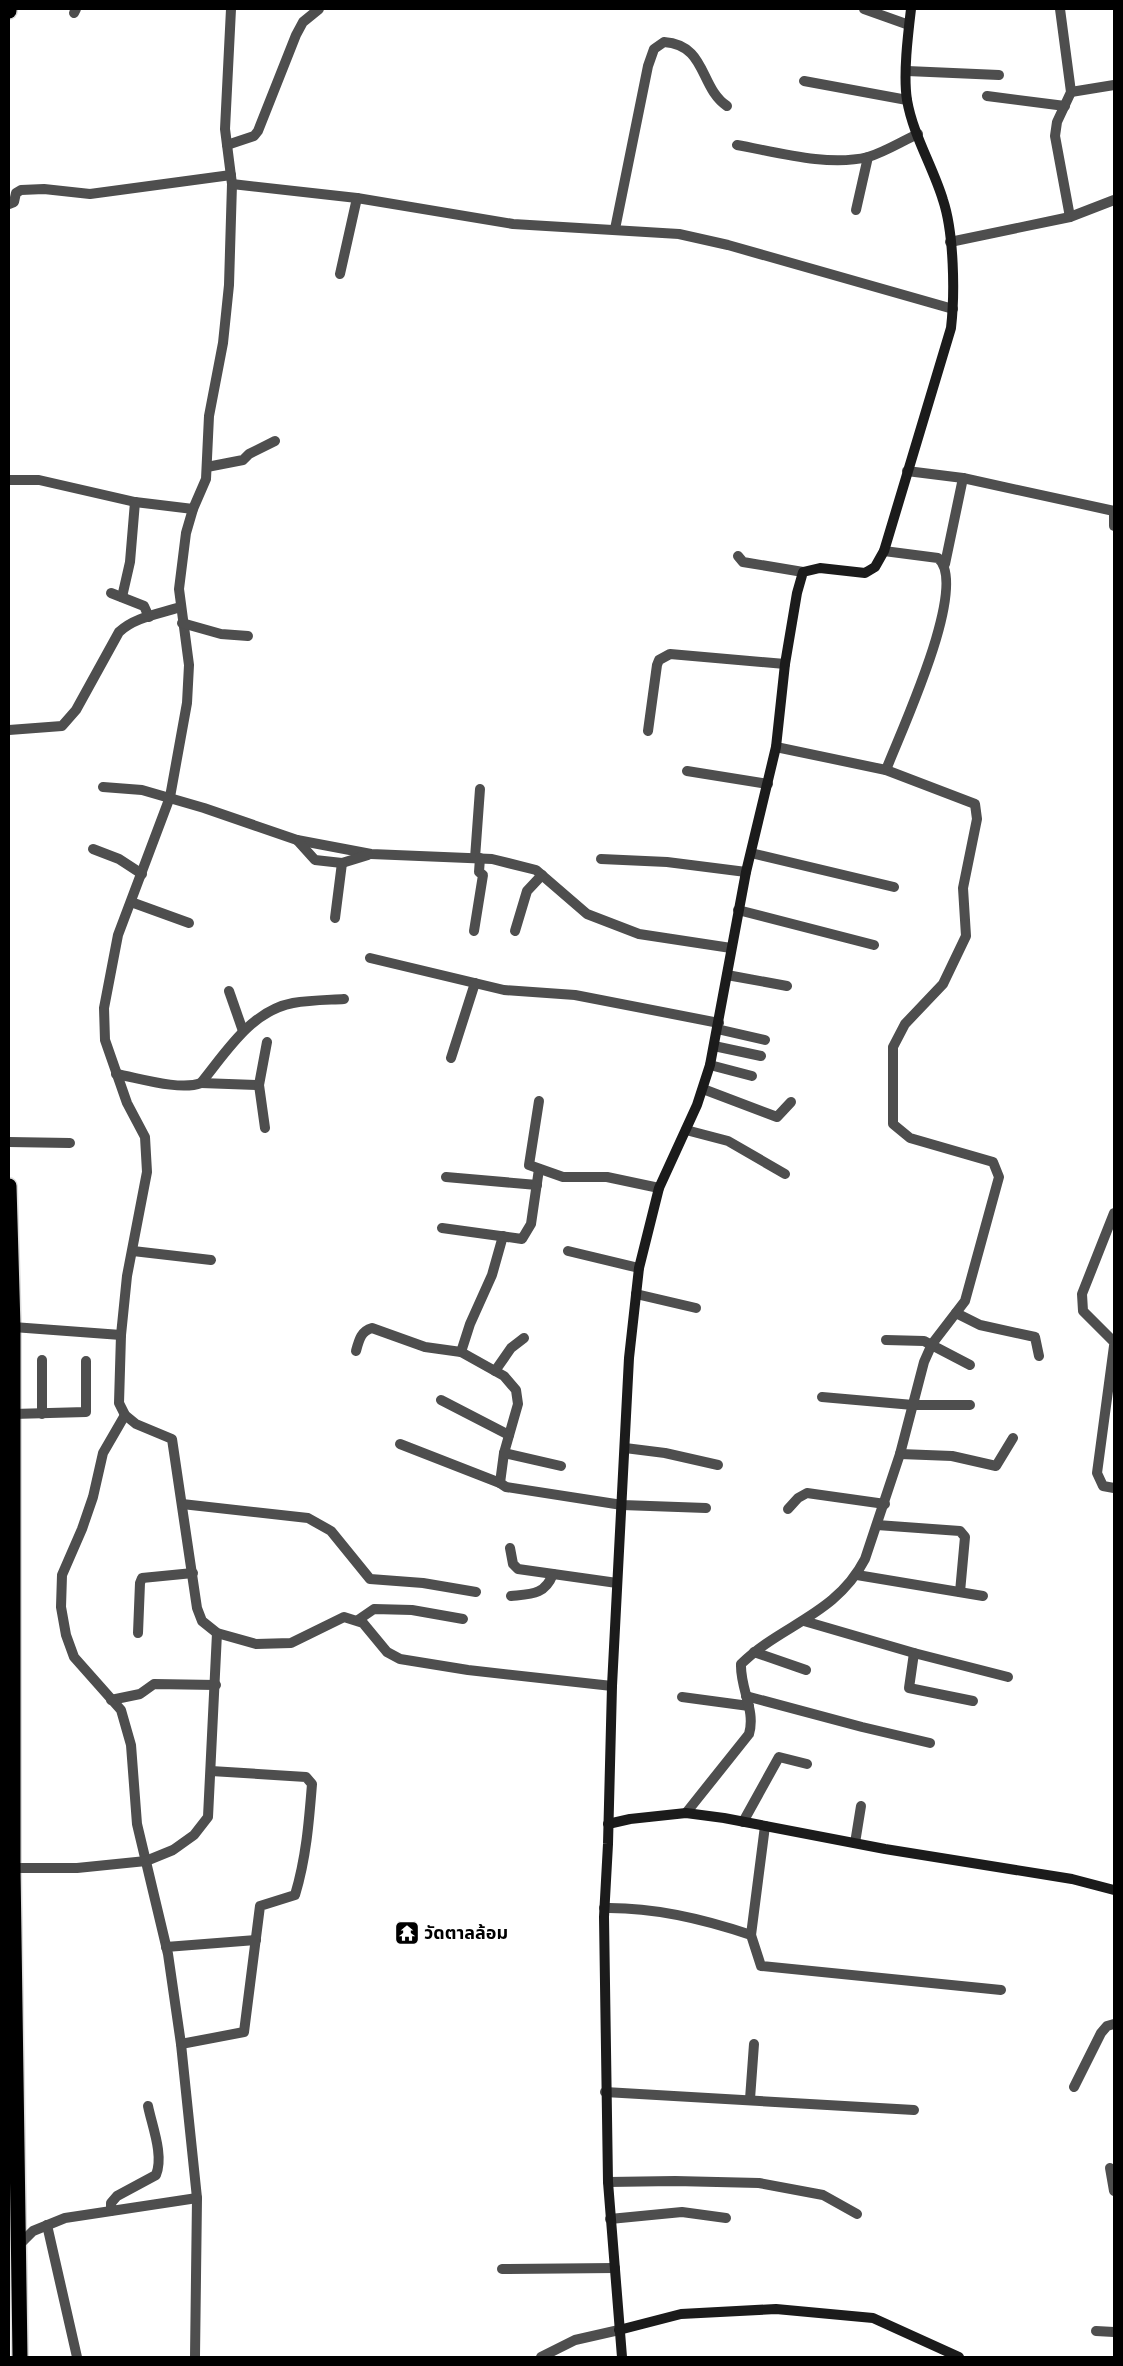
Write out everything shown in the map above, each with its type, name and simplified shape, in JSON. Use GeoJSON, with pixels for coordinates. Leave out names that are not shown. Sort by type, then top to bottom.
{"type":"FeatureCollection","features":[{"type":"Feature","properties":{"kind":"highway"},"geometry":{"type":"LineString","coordinates":[[9,1186],[13,1326],[11,1542],[13,1868],[20,2357]]}},
{"type":"Feature","properties":{"kind":"street"},"geometry":{"type":"LineString","coordinates":[[231,9],[225,120],[231,180],[229,285],[223,343],[209,416],[206,479],[193,509],[186,533],[178,589],[189,665],[187,703],[170,797],[118,935],[104,1008],[105,1040],[116,1074],[145,1137],[147,1172],[127,1276],[121,1335],[119,1403],[125,1415],[136,1424],[172,1439],[197,1608],[202,1621],[217,1633],[256,1644],[291,1643],[344,1617],[358,1620],[387,1652],[400,1659],[468,1670],[612,1686]]}},
{"type":"Feature","properties":{"kind":"street"},"geometry":{"type":"LineString","coordinates":[[227,145],[256,134],[296,35],[303,22],[319,9]]}},
{"type":"Feature","properties":{"kind":"street"},"geometry":{"type":"LineString","coordinates":[[864,9],[909,26]]}},
{"type":"Feature","properties":{"kind":"street"},"geometry":{"type":"LineString","coordinates":[[738,556],[743,562],[803,572],[820,568],[866,573],[875,567],[884,551],[952,328],[953,309],[950,242],[944,201],[907,100],[911,9]]}},
{"type":"Feature","properties":{"kind":"street"},"geometry":{"type":"LineString","coordinates":[[1060,9],[1071,92],[1057,122],[1055,136],[1070,217]]}},
{"type":"Feature","properties":{"kind":"street"},"geometry":{"type":"LineString","coordinates":[[615,229],[637,115],[648,66],[654,50],[664,42],[692,53],[701,65],[714,95],[727,106]]}},
{"type":"Feature","properties":{"kind":"street"},"geometry":{"type":"LineString","coordinates":[[907,71],[999,76]]}},
{"type":"Feature","properties":{"kind":"street"},"geometry":{"type":"LineString","coordinates":[[804,81],[907,100]]}},
{"type":"Feature","properties":{"kind":"street"},"geometry":{"type":"LineString","coordinates":[[1071,92],[1114,85]]}},
{"type":"Feature","properties":{"kind":"street"},"geometry":{"type":"LineString","coordinates":[[987,96],[1064,106]]}},
{"type":"Feature","properties":{"kind":"street"},"geometry":{"type":"LineString","coordinates":[[737,145],[824,159],[868,157],[918,134]]}},
{"type":"Feature","properties":{"kind":"street"},"geometry":{"type":"LineString","coordinates":[[856,210],[868,157]]}},
{"type":"Feature","properties":{"kind":"street"},"geometry":{"type":"LineString","coordinates":[[9,204],[14,202],[16,193],[21,190],[44,189],[90,194],[231,180],[357,198],[513,224],[679,234],[728,244],[953,309]]}},
{"type":"Feature","properties":{"kind":"street"},"geometry":{"type":"LineString","coordinates":[[340,274],[357,198]]}},
{"type":"Feature","properties":{"kind":"street"},"geometry":{"type":"LineString","coordinates":[[950,242],[1070,217],[1114,200]]}},
{"type":"Feature","properties":{"kind":"street"},"geometry":{"type":"LineString","coordinates":[[207,467],[243,460],[248,454],[275,441]]}},
{"type":"Feature","properties":{"kind":"street"},"geometry":{"type":"LineString","coordinates":[[907,471],[963,478],[1114,511],[1114,526]]}},
{"type":"Feature","properties":{"kind":"street"},"geometry":{"type":"LineString","coordinates":[[886,770],[942,621],[948,581],[945,564],[963,478]]}},
{"type":"Feature","properties":{"kind":"street"},"geometry":{"type":"LineString","coordinates":[[9,480],[40,480],[135,502],[193,509]]}},
{"type":"Feature","properties":{"kind":"street"},"geometry":{"type":"LineString","coordinates":[[122,597],[130,562],[135,502]]}},
{"type":"Feature","properties":{"kind":"street"},"geometry":{"type":"LineString","coordinates":[[884,551],[938,558],[945,564]]}},
{"type":"Feature","properties":{"kind":"street"},"geometry":{"type":"LineString","coordinates":[[622,2357],[608,2182],[605,2092],[604,1908],[612,1686],[629,1358],[639,1268],[660,1188],[703,1089],[710,1065],[738,910],[776,747],[785,664],[797,593],[803,572]]}},
{"type":"Feature","properties":{"kind":"street"},"geometry":{"type":"LineString","coordinates":[[111,593],[144,606],[149,617]]}},
{"type":"Feature","properties":{"kind":"street"},"geometry":{"type":"LineString","coordinates":[[9,730],[62,726],[76,710],[119,632],[127,624],[180,607]]}},
{"type":"Feature","properties":{"kind":"street"},"geometry":{"type":"LineString","coordinates":[[182,623],[222,634],[248,636]]}},
{"type":"Feature","properties":{"kind":"street"},"geometry":{"type":"LineString","coordinates":[[648,731],[657,666],[662,657],[678,654],[785,664]]}},
{"type":"Feature","properties":{"kind":"street"},"geometry":{"type":"LineString","coordinates":[[686,1813],[749,1734],[752,1724],[750,1706],[741,1676],[741,1664],[754,1652],[804,1621],[836,1598],[857,1575],[865,1559],[885,1504],[900,1454],[924,1362],[932,1344],[965,1301],[999,1177],[993,1162],[910,1138],[893,1124],[893,1047],[905,1024],[943,984],[966,936],[962,888],[977,819],[975,804],[886,770],[776,747]]}},
{"type":"Feature","properties":{"kind":"street"},"geometry":{"type":"LineString","coordinates":[[687,771],[768,784]]}},
{"type":"Feature","properties":{"kind":"street"},"geometry":{"type":"LineString","coordinates":[[103,787],[142,790],[170,797],[297,840],[370,854],[492,859],[536,870],[587,914],[639,934],[731,948]]}},
{"type":"Feature","properties":{"kind":"street"},"geometry":{"type":"LineString","coordinates":[[474,931],[483,875],[479,872],[478,858],[480,789]]}},
{"type":"Feature","properties":{"kind":"street"},"geometry":{"type":"LineString","coordinates":[[297,840],[315,860],[342,863],[370,854]]}},
{"type":"Feature","properties":{"kind":"street"},"geometry":{"type":"LineString","coordinates":[[92,849],[120,858],[142,874]]}},
{"type":"Feature","properties":{"kind":"street"},"geometry":{"type":"LineString","coordinates":[[751,853],[894,887]]}},
{"type":"Feature","properties":{"kind":"street"},"geometry":{"type":"LineString","coordinates":[[601,860],[667,862],[746,872]]}},
{"type":"Feature","properties":{"kind":"street"},"geometry":{"type":"LineString","coordinates":[[335,918],[342,863]]}},
{"type":"Feature","properties":{"kind":"street"},"geometry":{"type":"LineString","coordinates":[[515,932],[526,891],[542,875]]}},
{"type":"Feature","properties":{"kind":"street"},"geometry":{"type":"LineString","coordinates":[[131,902],[189,923]]}},
{"type":"Feature","properties":{"kind":"street"},"geometry":{"type":"LineString","coordinates":[[738,910],[874,945]]}},
{"type":"Feature","properties":{"kind":"street"},"geometry":{"type":"LineString","coordinates":[[370,958],[512,991],[575,995],[718,1026],[765,1040]]}},
{"type":"Feature","properties":{"kind":"street"},"geometry":{"type":"LineString","coordinates":[[727,975],[787,986]]}},
{"type":"Feature","properties":{"kind":"street"},"geometry":{"type":"LineString","coordinates":[[451,1058],[475,983]]}},
{"type":"Feature","properties":{"kind":"street"},"geometry":{"type":"LineString","coordinates":[[229,991],[243,1031]]}},
{"type":"Feature","properties":{"kind":"street"},"geometry":{"type":"LineString","coordinates":[[202,1083],[243,1031],[260,1017],[276,1009],[293,1004],[344,999]]}},
{"type":"Feature","properties":{"kind":"street"},"geometry":{"type":"LineString","coordinates":[[265,1128],[259,1085],[267,1042]]}},
{"type":"Feature","properties":{"kind":"street"},"geometry":{"type":"LineString","coordinates":[[714,1046],[761,1056]]}},
{"type":"Feature","properties":{"kind":"street"},"geometry":{"type":"LineString","coordinates":[[710,1065],[752,1076]]}},
{"type":"Feature","properties":{"kind":"street"},"geometry":{"type":"LineString","coordinates":[[116,1074],[166,1084],[194,1086],[202,1083],[259,1085]]}},
{"type":"Feature","properties":{"kind":"street"},"geometry":{"type":"LineString","coordinates":[[703,1089],[777,1117],[791,1102]]}},
{"type":"Feature","properties":{"kind":"street"},"geometry":{"type":"LineString","coordinates":[[539,1101],[529,1165],[563,1177],[607,1177],[660,1188]]}},
{"type":"Feature","properties":{"kind":"street"},"geometry":{"type":"LineString","coordinates":[[686,1130],[728,1141],[786,1174]]}},
{"type":"Feature","properties":{"kind":"street"},"geometry":{"type":"LineString","coordinates":[[9,1142],[70,1143]]}},
{"type":"Feature","properties":{"kind":"street"},"geometry":{"type":"LineString","coordinates":[[442,1228],[522,1238],[531,1224],[539,1169]]}},
{"type":"Feature","properties":{"kind":"street"},"geometry":{"type":"LineString","coordinates":[[446,1177],[537,1185]]}},
{"type":"Feature","properties":{"kind":"street"},"geometry":{"type":"LineString","coordinates":[[1114,1213],[1082,1294],[1083,1312],[1114,1342]]}},
{"type":"Feature","properties":{"kind":"street"},"geometry":{"type":"LineString","coordinates":[[461,1352],[470,1324],[492,1275],[503,1236]]}},
{"type":"Feature","properties":{"kind":"street"},"geometry":{"type":"LineString","coordinates":[[133,1251],[211,1260]]}},
{"type":"Feature","properties":{"kind":"street"},"geometry":{"type":"LineString","coordinates":[[568,1251],[639,1268]]}},
{"type":"Feature","properties":{"kind":"street"},"geometry":{"type":"LineString","coordinates":[[636,1294],[696,1308]]}},
{"type":"Feature","properties":{"kind":"street"},"geometry":{"type":"LineString","coordinates":[[956,1314],[980,1324],[1035,1337],[1039,1356]]}},
{"type":"Feature","properties":{"kind":"street"},"geometry":{"type":"LineString","coordinates":[[13,1326],[121,1335]]}},
{"type":"Feature","properties":{"kind":"street"},"geometry":{"type":"LineString","coordinates":[[356,1351],[359,1338],[365,1330],[372,1328],[425,1347],[461,1352],[504,1376],[516,1390],[518,1404],[504,1453],[500,1483]]}},
{"type":"Feature","properties":{"kind":"street"},"geometry":{"type":"LineString","coordinates":[[494,1371],[511,1348],[524,1338]]}},
{"type":"Feature","properties":{"kind":"street"},"geometry":{"type":"LineString","coordinates":[[886,1340],[924,1341],[970,1365]]}},
{"type":"Feature","properties":{"kind":"street"},"geometry":{"type":"LineString","coordinates":[[1114,1346],[1097,1473],[1103,1486],[1114,1488]]}},
{"type":"Feature","properties":{"kind":"street"},"geometry":{"type":"LineString","coordinates":[[42,1360],[42,1414]]}},
{"type":"Feature","properties":{"kind":"street"},"geometry":{"type":"LineString","coordinates":[[13,1414],[86,1412],[86,1361]]}},
{"type":"Feature","properties":{"kind":"street"},"geometry":{"type":"LineString","coordinates":[[822,1397],[913,1405],[970,1405]]}},
{"type":"Feature","properties":{"kind":"street"},"geometry":{"type":"LineString","coordinates":[[441,1400],[509,1435]]}},
{"type":"Feature","properties":{"kind":"street"},"geometry":{"type":"LineString","coordinates":[[125,1415],[104,1453],[93,1497],[82,1530],[62,1574],[61,1607],[66,1635],[74,1656],[121,1710],[131,1745],[137,1824],[166,1947],[180,2044],[197,2198],[195,2357]]}},
{"type":"Feature","properties":{"kind":"street"},"geometry":{"type":"LineString","coordinates":[[900,1454],[952,1456],[996,1466],[1013,1438]]}},
{"type":"Feature","properties":{"kind":"street"},"geometry":{"type":"LineString","coordinates":[[400,1444],[506,1487],[622,1505],[706,1508]]}},
{"type":"Feature","properties":{"kind":"street"},"geometry":{"type":"LineString","coordinates":[[625,1448],[665,1453],[718,1465]]}},
{"type":"Feature","properties":{"kind":"street"},"geometry":{"type":"LineString","coordinates":[[504,1453],[561,1466]]}},
{"type":"Feature","properties":{"kind":"street"},"geometry":{"type":"LineString","coordinates":[[788,1509],[798,1498],[807,1494],[885,1504]]}},
{"type":"Feature","properties":{"kind":"street"},"geometry":{"type":"LineString","coordinates":[[182,1504],[308,1518],[331,1531],[370,1579],[423,1583],[476,1592]]}},
{"type":"Feature","properties":{"kind":"street"},"geometry":{"type":"LineString","coordinates":[[878,1525],[960,1531],[963,1533],[965,1537],[960,1592]]}},
{"type":"Feature","properties":{"kind":"street"},"geometry":{"type":"LineString","coordinates":[[510,1548],[513,1564],[518,1569],[617,1583]]}},
{"type":"Feature","properties":{"kind":"street"},"geometry":{"type":"LineString","coordinates":[[138,1633],[140,1583],[142,1578],[193,1573]]}},
{"type":"Feature","properties":{"kind":"street"},"geometry":{"type":"LineString","coordinates":[[511,1596],[535,1594],[549,1585],[553,1574]]}},
{"type":"Feature","properties":{"kind":"street"},"geometry":{"type":"LineString","coordinates":[[857,1575],[983,1596]]}},
{"type":"Feature","properties":{"kind":"street"},"geometry":{"type":"LineString","coordinates":[[358,1620],[374,1608],[412,1610],[463,1619]]}},
{"type":"Feature","properties":{"kind":"street"},"geometry":{"type":"LineString","coordinates":[[804,1621],[914,1653],[1008,1676]]}},
{"type":"Feature","properties":{"kind":"street"},"geometry":{"type":"LineString","coordinates":[[13,1868],[77,1868],[146,1861],[173,1850],[194,1835],[208,1817],[216,1685],[217,1633]]}},
{"type":"Feature","properties":{"kind":"street"},"geometry":{"type":"LineString","coordinates":[[754,1652],[806,1670]]}},
{"type":"Feature","properties":{"kind":"street"},"geometry":{"type":"LineString","coordinates":[[914,1653],[909,1688],[973,1701]]}},
{"type":"Feature","properties":{"kind":"street"},"geometry":{"type":"LineString","coordinates":[[111,1700],[140,1694],[154,1684],[216,1685]]}},
{"type":"Feature","properties":{"kind":"street"},"geometry":{"type":"LineString","coordinates":[[746,1696],[930,1743]]}},
{"type":"Feature","properties":{"kind":"street"},"geometry":{"type":"LineString","coordinates":[[682,1697],[750,1706]]}},
{"type":"Feature","properties":{"kind":"street"},"geometry":{"type":"LineString","coordinates":[[743,1822],[779,1757],[807,1764]]}},
{"type":"Feature","properties":{"kind":"street"},"geometry":{"type":"LineString","coordinates":[[180,2044],[244,2032],[260,1906],[295,1896],[301,1875],[308,1829],[312,1784],[306,1777],[211,1771]]}},
{"type":"Feature","properties":{"kind":"street"},"geometry":{"type":"LineString","coordinates":[[855,1843],[861,1806]]}},
{"type":"Feature","properties":{"kind":"street"},"geometry":{"type":"LineString","coordinates":[[608,1824],[630,1819],[686,1813],[1072,1879],[1114,1890]]}},
{"type":"Feature","properties":{"kind":"street"},"geometry":{"type":"LineString","coordinates":[[765,1826],[752,1935],[761,1966],[1001,1990]]}},
{"type":"Feature","properties":{"kind":"street"},"geometry":{"type":"LineString","coordinates":[[604,1908],[634,1908],[657,1911],[752,1935]]}},
{"type":"Feature","properties":{"kind":"street"},"geometry":{"type":"LineString","coordinates":[[166,1947],[256,1940]]}},
{"type":"Feature","properties":{"kind":"street"},"geometry":{"type":"LineString","coordinates":[[1074,2087],[1101,2033],[1107,2026],[1114,2024]]}},
{"type":"Feature","properties":{"kind":"street"},"geometry":{"type":"LineString","coordinates":[[750,2099],[754,2044]]}},
{"type":"Feature","properties":{"kind":"street"},"geometry":{"type":"LineString","coordinates":[[605,2092],[914,2110]]}},
{"type":"Feature","properties":{"kind":"street"},"geometry":{"type":"LineString","coordinates":[[111,2211],[112,2203],[117,2196],[156,2175],[158,2155],[148,2106]]}},
{"type":"Feature","properties":{"kind":"street"},"geometry":{"type":"LineString","coordinates":[[1110,2168],[1114,2191]]}},
{"type":"Feature","properties":{"kind":"street"},"geometry":{"type":"LineString","coordinates":[[608,2182],[675,2181],[759,2184],[823,2195],[856,2214]]}},
{"type":"Feature","properties":{"kind":"street"},"geometry":{"type":"LineString","coordinates":[[19,2245],[33,2230],[65,2218],[197,2198]]}},
{"type":"Feature","properties":{"kind":"street"},"geometry":{"type":"LineString","coordinates":[[610,2219],[682,2212],[726,2218]]}},
{"type":"Feature","properties":{"kind":"street"},"geometry":{"type":"LineString","coordinates":[[47,2225],[77,2357]]}},
{"type":"Feature","properties":{"kind":"street"},"geometry":{"type":"LineString","coordinates":[[502,2269],[615,2268]]}},
{"type":"Feature","properties":{"kind":"street"},"geometry":{"type":"LineString","coordinates":[[541,2357],[575,2340],[681,2314],[776,2309],[873,2318],[959,2357]]}},
{"type":"Feature","properties":{"kind":"street"},"geometry":{"type":"LineString","coordinates":[[1096,2331],[1114,2332]]}},
{"type":"Feature","properties":{"kind":"place","name":"วัดตาลล้อม"},"geometry":{"type":"Point","coordinates":[407,1933]}}]}
